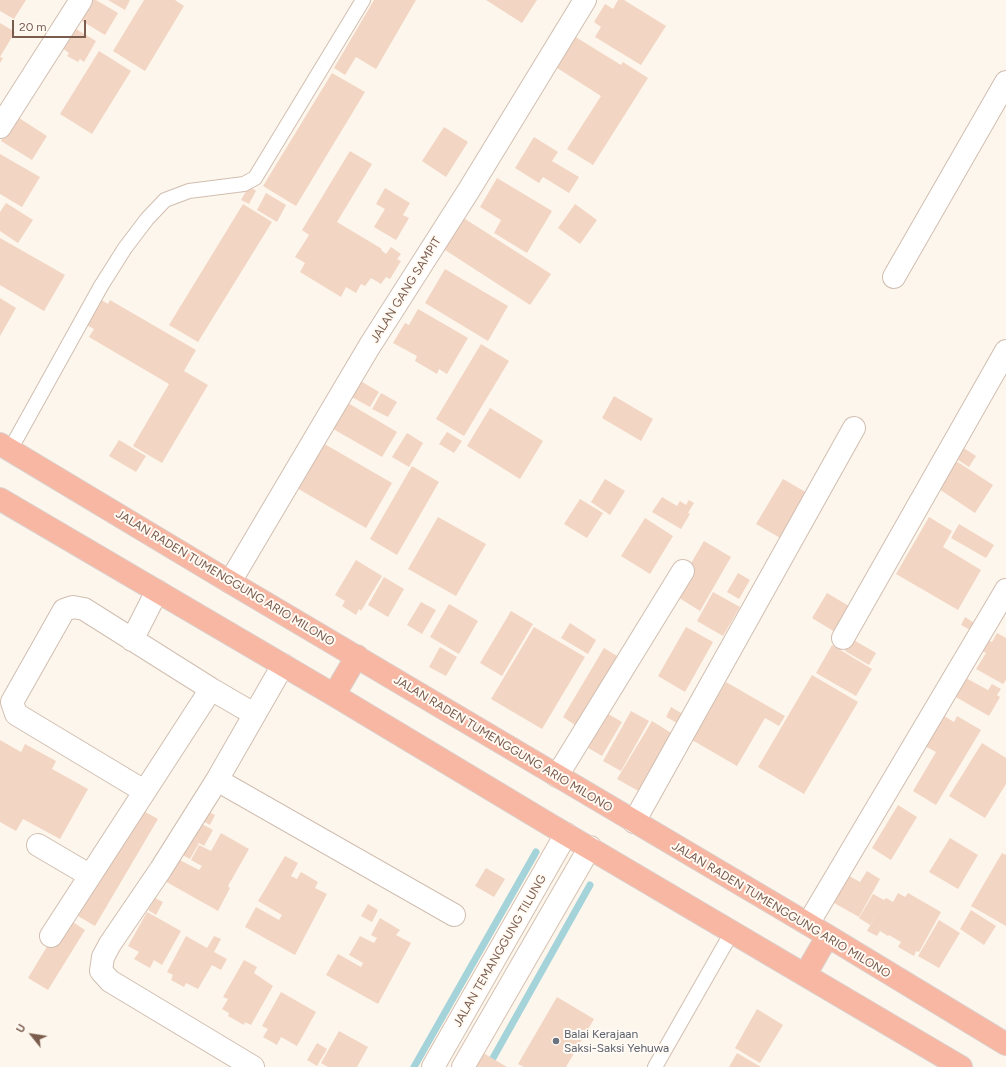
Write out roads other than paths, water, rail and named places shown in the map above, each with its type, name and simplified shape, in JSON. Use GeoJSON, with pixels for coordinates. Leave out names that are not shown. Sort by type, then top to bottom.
{"type":"FeatureCollection","features":[{"type":"Feature","properties":{"kind":"highway","name":"JALAN RADEN TUMENGGUNG ARIO MILONO"},"geometry":{"type":"LineString","coordinates":[[5,447],[808,924],[827,937],[1006,1044]]}},
{"type":"Feature","properties":{"kind":"highway"},"geometry":{"type":"LineString","coordinates":[[0,499],[334,695],[960,1067]]}},
{"type":"Feature","properties":{"kind":"highway"},"geometry":{"type":"LineString","coordinates":[[334,695],[357,656]]}},
{"type":"Feature","properties":{"kind":"highway"},"geometry":{"type":"LineString","coordinates":[[805,975],[827,937]]}},
{"type":"Feature","properties":{"kind":"street"},"geometry":{"type":"LineString","coordinates":[[0,127],[81,0]]}},
{"type":"Feature","properties":{"kind":"street","name":"JALAN GANG SAMPIT"},"geometry":{"type":"LineString","coordinates":[[230,582],[369,347],[469,190],[584,0]]}},
{"type":"Feature","properties":{"kind":"street"},"geometry":{"type":"LineString","coordinates":[[894,277],[1006,82]]}},
{"type":"Feature","properties":{"kind":"street"},"geometry":{"type":"LineString","coordinates":[[843,638],[1006,351]]}},
{"type":"Feature","properties":{"kind":"street"},"geometry":{"type":"LineString","coordinates":[[634,822],[854,428]]}},
{"type":"Feature","properties":{"kind":"street"},"geometry":{"type":"LineString","coordinates":[[557,776],[683,571]]}},
{"type":"Feature","properties":{"kind":"street"},"geometry":{"type":"LineString","coordinates":[[808,924],[1006,590]]}},
{"type":"Feature","properties":{"kind":"street"},"geometry":{"type":"LineString","coordinates":[[132,640],[157,591]]}},
{"type":"Feature","properties":{"kind":"street"},"geometry":{"type":"LineString","coordinates":[[144,790],[27,722],[16,714],[12,702],[64,610],[73,607],[84,609],[211,689],[254,714]]}},
{"type":"Feature","properties":{"kind":"street"},"geometry":{"type":"LineString","coordinates":[[253,1067],[110,981],[101,971],[103,957],[110,944],[161,869],[217,780],[283,665]]}},
{"type":"Feature","properties":{"kind":"street"},"geometry":{"type":"LineString","coordinates":[[51,936],[144,790],[211,689]]}},
{"type":"Feature","properties":{"kind":"street"},"geometry":{"type":"LineString","coordinates":[[217,780],[454,915]]}},
{"type":"Feature","properties":{"kind":"street","name":"JALAN TEMANGGUNG TILUNG"},"geometry":{"type":"LineString","coordinates":[[433,1067],[566,834]]}},
{"type":"Feature","properties":{"kind":"street"},"geometry":{"type":"LineString","coordinates":[[38,845],[89,876]]}},
{"type":"Feature","properties":{"kind":"street"},"geometry":{"type":"LineString","coordinates":[[463,1067],[590,847]]}},
{"type":"Feature","properties":{"kind":"lane"},"geometry":{"type":"LineString","coordinates":[[5,447],[101,286],[125,248],[147,219],[165,200],[189,191],[244,184],[255,178],[362,0]]}},
{"type":"Feature","properties":{"kind":"lane"},"geometry":{"type":"LineString","coordinates":[[655,1067],[732,932]]}},
{"type":"Feature","properties":{"kind":"waterway"},"geometry":{"type":"LineString","coordinates":[[414,1067],[536,852]]}},
{"type":"Feature","properties":{"kind":"waterway"},"geometry":{"type":"LineString","coordinates":[[488,1067],[590,885]]}},
{"type":"Feature","properties":{"kind":"place","name":"Balai Kerajaan Saksi-Saksi Yehuwa"},"geometry":{"type":"Point","coordinates":[556,1041]}}]}
